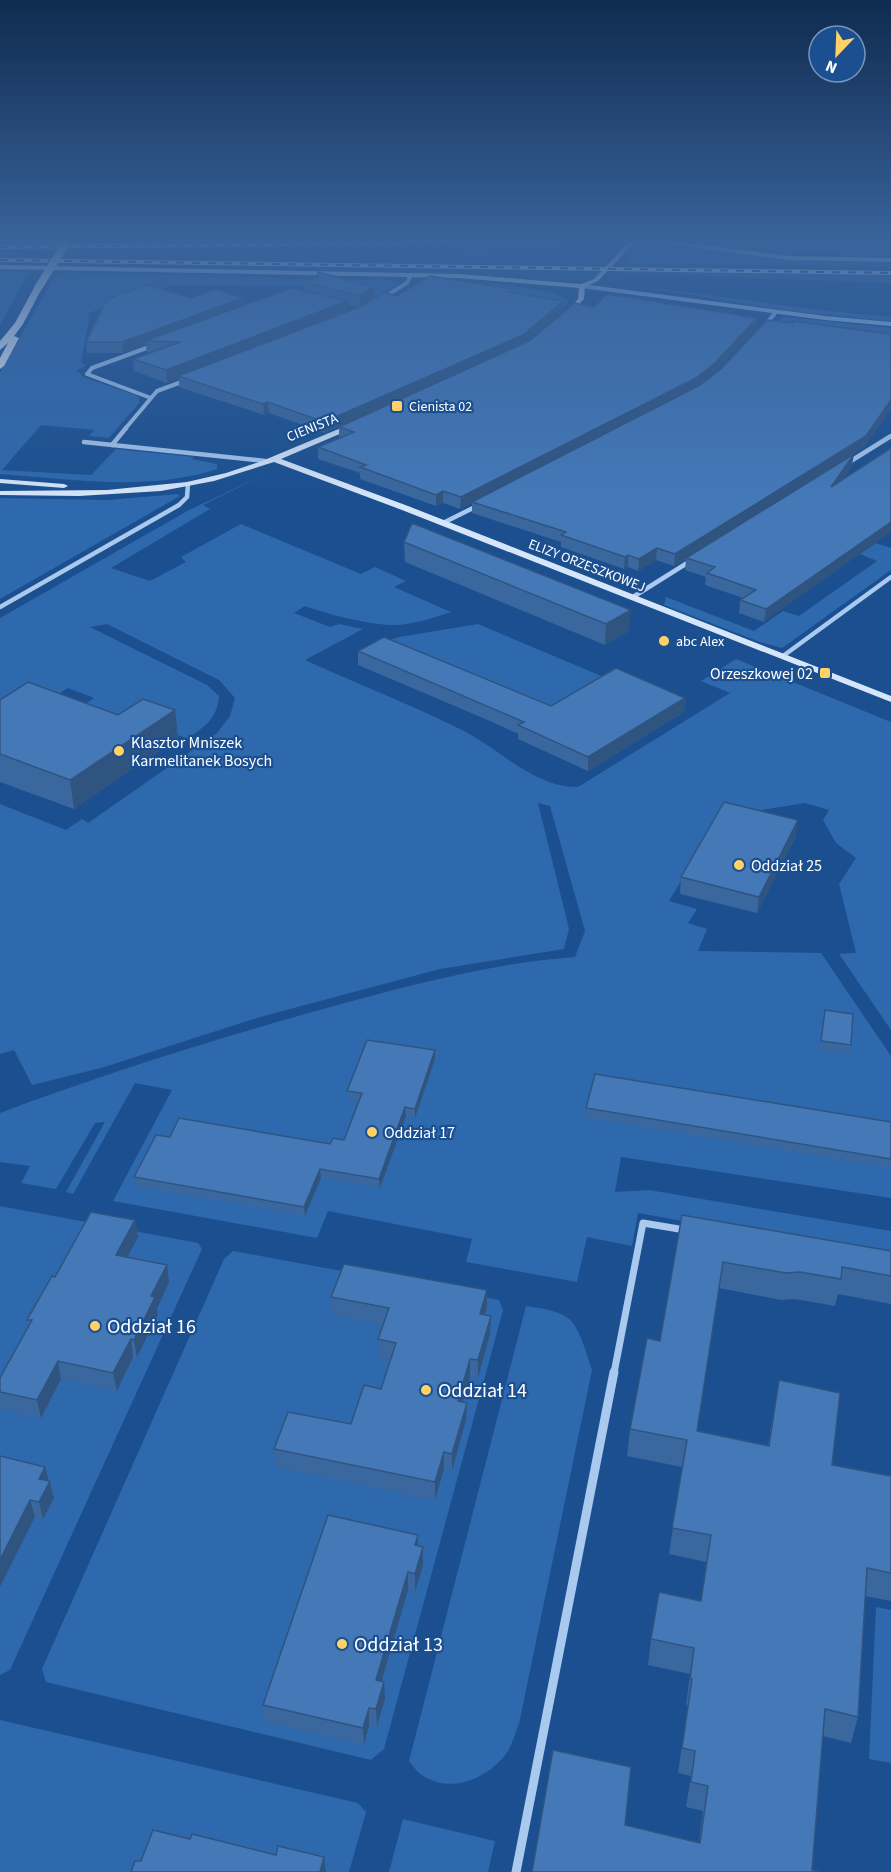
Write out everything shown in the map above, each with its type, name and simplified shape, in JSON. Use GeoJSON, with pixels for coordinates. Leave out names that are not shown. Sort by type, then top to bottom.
{"type":"FeatureCollection","features":[{"type":"Feature","properties":{"kind":"main road"},"geometry":{"type":"LineString","coordinates":[[0,347],[18,325]]}},
{"type":"Feature","properties":{"kind":"main road"},"geometry":{"type":"LineString","coordinates":[[0,366],[16,336],[19,325]]}},
{"type":"Feature","properties":{"kind":"street"},"geometry":{"type":"LineString","coordinates":[[760,329],[764,325]]}},
{"type":"Feature","properties":{"kind":"street"},"geometry":{"type":"LineString","coordinates":[[151,398],[89,376],[87,371],[158,343]]}},
{"type":"Feature","properties":{"kind":"street"},"geometry":{"type":"LineString","coordinates":[[112,445],[157,391],[190,378]]}},
{"type":"Feature","properties":{"kind":"street","name":"CIENISTA"},"geometry":{"type":"LineString","coordinates":[[0,493],[119,490],[188,484],[233,473],[356,424]]}},
{"type":"Feature","properties":{"kind":"street"},"geometry":{"type":"LineString","coordinates":[[837,470],[891,436]]}},
{"type":"Feature","properties":{"kind":"street"},"geometry":{"type":"LineString","coordinates":[[84,442],[268,460]]}},
{"type":"Feature","properties":{"kind":"street","name":"ELIZY ORZESZKOWEJ"},"geometry":{"type":"LineString","coordinates":[[268,460],[443,523],[891,699]]}},
{"type":"Feature","properties":{"kind":"street","name":"CIENISTA"},"geometry":{"type":"LineString","coordinates":[[0,481],[119,490]]}},
{"type":"Feature","properties":{"kind":"street"},"geometry":{"type":"LineString","coordinates":[[0,607],[179,506],[187,497],[188,484]]}},
{"type":"Feature","properties":{"kind":"street"},"geometry":{"type":"LineString","coordinates":[[443,523],[484,502]]}},
{"type":"Feature","properties":{"kind":"street"},"geometry":{"type":"LineString","coordinates":[[633,597],[698,556]]}},
{"type":"Feature","properties":{"kind":"street"},"geometry":{"type":"LineString","coordinates":[[783,656],[891,577]]}},
{"type":"Feature","properties":{"kind":"street"},"geometry":{"type":"LineString","coordinates":[[516,1872],[643,1223],[690,1231]]}},
{"type":"Feature","properties":{"kind":"shaded area"},"geometry":{"type":"Polygon","coordinates":[[[27,325],[88,325],[81,362],[86,366],[77,370],[83,377],[139,398],[139,403],[109,438],[89,436],[94,430],[41,425],[2,470],[91,475],[116,449],[194,457],[192,459],[217,464],[217,469],[191,476],[136,482],[81,481],[0,474],[0,372],[27,325]]]}},
{"type":"Feature","properties":{"kind":"shaded area"},"geometry":{"type":"Polygon","coordinates":[[[778,325],[866,325],[891,328],[891,341],[778,325]]]}},
{"type":"Feature","properties":{"kind":"shaded area"},"geometry":{"type":"Polygon","coordinates":[[[266,474],[203,505],[210,509],[111,568],[150,581],[186,562],[181,557],[241,524],[361,574],[375,567],[406,581],[394,587],[451,612],[417,622],[387,625],[350,619],[305,606],[294,613],[330,627],[339,624],[363,629],[305,660],[464,731],[533,775],[547,781],[562,786],[578,787],[730,693],[701,681],[736,659],[891,722],[891,1030],[839,954],[856,953],[839,884],[856,858],[836,843],[823,820],[829,810],[805,803],[755,811],[721,813],[669,901],[697,909],[688,923],[707,929],[698,951],[821,953],[891,1056],[891,1198],[621,1157],[615,1192],[649,1190],[891,1231],[891,1258],[638,1213],[632,1246],[587,1237],[577,1282],[466,1262],[472,1239],[328,1211],[317,1238],[113,1201],[172,1090],[135,1083],[73,1194],[66,1192],[105,1122],[95,1123],[56,1189],[21,1183],[30,1166],[0,1162],[0,1113],[41,1098],[205,1043],[391,991],[513,964],[575,957],[585,931],[550,806],[538,803],[569,929],[564,949],[440,969],[260,1017],[101,1068],[32,1085],[14,1050],[0,1054],[0,804],[66,830],[82,819],[88,823],[217,733],[230,716],[235,698],[219,680],[107,624],[90,627],[207,685],[219,696],[216,710],[205,725],[188,739],[145,722],[66,717],[94,698],[68,688],[0,732],[0,618],[189,510],[266,474]]]}},
{"type":"Feature","properties":{"kind":"shaded area"},"geometry":{"type":"Polygon","coordinates":[[[178,494],[180,496],[0,599],[0,498],[107,500],[178,494]]]}},
{"type":"Feature","properties":{"kind":"shaded area"},"geometry":{"type":"Polygon","coordinates":[[[876,543],[891,548],[891,570],[782,648],[760,642],[664,605],[666,597],[754,631],[783,611],[799,616],[877,561],[860,554],[876,543]]]}},
{"type":"Feature","properties":{"kind":"shaded area"},"geometry":{"type":"Polygon","coordinates":[[[478,624],[606,678],[516,733],[486,719],[373,645],[399,637],[478,624]]]}},
{"type":"Feature","properties":{"kind":"shaded area"},"geometry":{"type":"Polygon","coordinates":[[[0,1206],[198,1243],[202,1249],[10,1670],[0,1675],[0,1206]]]}},
{"type":"Feature","properties":{"kind":"shaded area"},"geometry":{"type":"Polygon","coordinates":[[[233,1251],[499,1300],[503,1310],[384,1749],[371,1760],[46,1682],[42,1669],[224,1259],[233,1251]]]}},
{"type":"Feature","properties":{"kind":"shaded area"},"geometry":{"type":"Polygon","coordinates":[[[526,1306],[553,1311],[568,1318],[580,1335],[592,1370],[519,1724],[508,1751],[498,1763],[468,1781],[444,1784],[422,1775],[409,1761],[526,1306]]]}},
{"type":"Feature","properties":{"kind":"shaded area"},"geometry":{"type":"Polygon","coordinates":[[[876,1607],[891,1610],[891,1763],[869,1759],[876,1607]]]}},
{"type":"Feature","properties":{"kind":"shaded area"},"geometry":{"type":"Polygon","coordinates":[[[0,1720],[358,1803],[366,1812],[349,1872],[0,1872],[0,1720]]]}},
{"type":"Feature","properties":{"kind":"shaded area"},"geometry":{"type":"Polygon","coordinates":[[[403,1819],[495,1841],[488,1872],[389,1872],[403,1819]]]}},
{"type":"Feature","properties":{"kind":"building"},"geometry":{"type":"Polygon","coordinates":[[[94,325],[168,325],[122,342],[86,342],[94,325]]]}},
{"type":"Feature","properties":{"kind":"building"},"geometry":{"type":"Polygon","coordinates":[[[188,325],[283,325],[166,370],[133,359],[180,342],[145,341],[188,325]]]}},
{"type":"Feature","properties":{"kind":"building"},"geometry":{"type":"Polygon","coordinates":[[[311,325],[534,325],[523,335],[324,422],[268,402],[263,404],[178,376],[311,325]]]}},
{"type":"Feature","properties":{"kind":"building"},"geometry":{"type":"Polygon","coordinates":[[[548,325],[750,325],[715,363],[696,378],[461,497],[443,491],[436,495],[360,467],[366,465],[318,447],[354,432],[339,427],[529,341],[548,325]]]}},
{"type":"Feature","properties":{"kind":"building"},"geometry":{"type":"Polygon","coordinates":[[[762,325],[825,325],[891,334],[891,400],[866,436],[675,554],[657,548],[639,559],[628,555],[625,557],[561,535],[566,532],[472,502],[700,385],[721,369],[762,325]]]}},
{"type":"Feature","properties":{"kind":"building"},"geometry":{"type":"Polygon","coordinates":[[[891,448],[891,522],[766,609],[740,600],[756,590],[707,573],[715,567],[686,558],[854,454],[831,487],[891,448]]]}},
{"type":"Feature","properties":{"kind":"building"},"geometry":{"type":"Polygon","coordinates":[[[412,523],[631,610],[606,624],[404,542],[412,523]]]}},
{"type":"Feature","properties":{"kind":"building"},"geometry":{"type":"Polygon","coordinates":[[[384,637],[551,706],[616,668],[685,698],[588,757],[518,725],[524,722],[358,651],[384,637]]]}},
{"type":"Feature","properties":{"kind":"building"},"geometry":{"type":"Polygon","coordinates":[[[28,682],[118,715],[143,699],[175,710],[70,780],[0,754],[0,700],[28,682]]]}},
{"type":"Feature","properties":{"kind":"building","name":"Oddział 25"},"geometry":{"type":"Polygon","coordinates":[[[724,802],[798,820],[759,897],[681,877],[724,802]]]}},
{"type":"Feature","properties":{"kind":"building"},"geometry":{"type":"Polygon","coordinates":[[[825,1010],[853,1014],[851,1045],[821,1041],[825,1010]]]}},
{"type":"Feature","properties":{"kind":"building"},"geometry":{"type":"Polygon","coordinates":[[[367,1040],[435,1050],[415,1109],[405,1107],[379,1179],[320,1169],[304,1207],[134,1177],[156,1135],[170,1137],[179,1118],[330,1144],[333,1138],[344,1140],[362,1093],[347,1091],[367,1040]]]}},
{"type":"Feature","properties":{"kind":"building"},"geometry":{"type":"Polygon","coordinates":[[[595,1074],[891,1122],[891,1159],[586,1108],[595,1074]]]}},
{"type":"Feature","properties":{"kind":"building","name":"Oddział 16"},"geometry":{"type":"Polygon","coordinates":[[[91,1212],[135,1220],[116,1255],[167,1265],[151,1296],[155,1297],[134,1340],[131,1339],[113,1373],[58,1361],[37,1400],[0,1392],[0,1378],[32,1320],[27,1320],[52,1276],[55,1277],[91,1212]]]}},
{"type":"Feature","properties":{"kind":"building"},"geometry":{"type":"Polygon","coordinates":[[[682,1215],[891,1251],[891,1276],[842,1267],[841,1279],[800,1272],[786,1273],[723,1262],[697,1431],[769,1446],[779,1380],[840,1393],[832,1465],[891,1476],[891,1573],[867,1568],[858,1717],[825,1709],[812,1870],[820,1872],[532,1872],[553,1750],[631,1767],[625,1825],[700,1843],[708,1786],[691,1782],[695,1751],[682,1748],[694,1648],[651,1639],[659,1592],[701,1601],[711,1535],[672,1528],[687,1440],[630,1429],[647,1338],[660,1341],[682,1215]]]}},
{"type":"Feature","properties":{"kind":"building","name":"Oddział 14"},"geometry":{"type":"Polygon","coordinates":[[[344,1264],[487,1290],[480,1314],[491,1316],[478,1360],[470,1359],[458,1401],[467,1403],[452,1454],[444,1452],[435,1482],[274,1449],[288,1412],[351,1424],[364,1385],[381,1389],[396,1343],[378,1339],[389,1308],[331,1297],[344,1264]]]}},
{"type":"Feature","properties":{"kind":"building"},"geometry":{"type":"Polygon","coordinates":[[[0,1456],[45,1467],[39,1479],[50,1481],[39,1502],[30,1500],[0,1560],[0,1456]]]}},
{"type":"Feature","properties":{"kind":"building","name":"Oddział 13"},"geometry":{"type":"Polygon","coordinates":[[[328,1515],[418,1535],[415,1545],[423,1547],[415,1574],[408,1572],[376,1680],[384,1682],[376,1709],[369,1708],[363,1728],[263,1705],[328,1515]]]}},
{"type":"Feature","properties":{"kind":"building"},"geometry":{"type":"Polygon","coordinates":[[[153,1830],[190,1839],[192,1834],[276,1855],[278,1846],[324,1857],[320,1872],[131,1872],[135,1861],[141,1861],[153,1830]]]}},
{"type":"Feature","properties":{"kind":"place","name":"Cienista 02"},"geometry":{"type":"Point","coordinates":[397,406]}},
{"type":"Feature","properties":{"kind":"place","name":"abc Alex"},"geometry":{"type":"Point","coordinates":[664,641]}},
{"type":"Feature","properties":{"kind":"place","name":"Orzeszkowej 02"},"geometry":{"type":"Point","coordinates":[825,673]}},
{"type":"Feature","properties":{"kind":"place","name":"Klasztor Mniszek Karmelitanek Bosych"},"geometry":{"type":"Point","coordinates":[119,751]}},
{"type":"Feature","properties":{"kind":"place","name":"Oddział 25"},"geometry":{"type":"Point","coordinates":[739,865]}},
{"type":"Feature","properties":{"kind":"place","name":"Oddział 17"},"geometry":{"type":"Point","coordinates":[372,1132]}},
{"type":"Feature","properties":{"kind":"place","name":"Oddział 16"},"geometry":{"type":"Point","coordinates":[95,1326]}},
{"type":"Feature","properties":{"kind":"place","name":"Oddział 14"},"geometry":{"type":"Point","coordinates":[426,1390]}},
{"type":"Feature","properties":{"kind":"place","name":"Oddział 13"},"geometry":{"type":"Point","coordinates":[342,1644]}}]}
